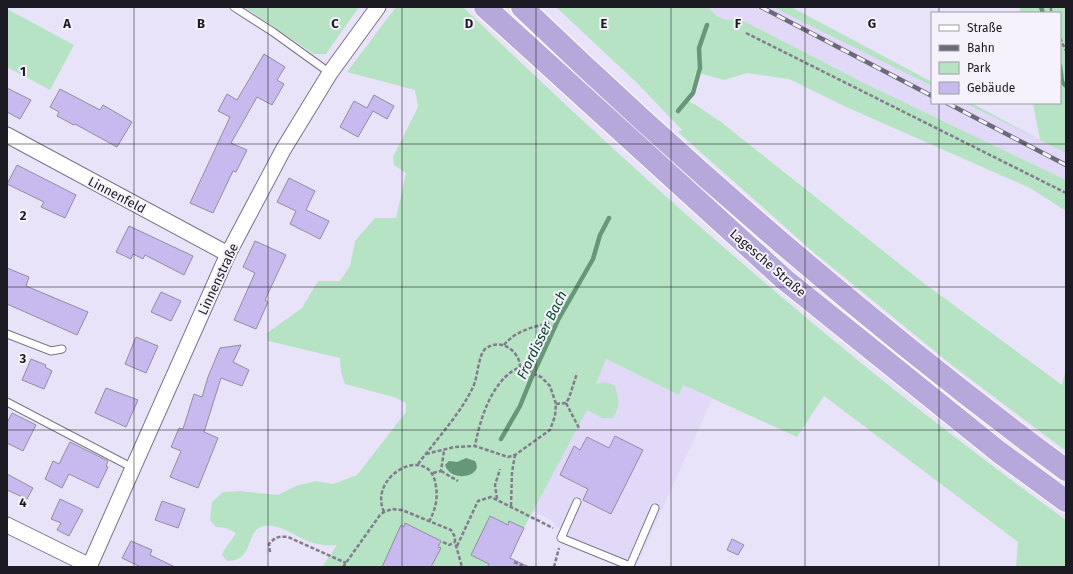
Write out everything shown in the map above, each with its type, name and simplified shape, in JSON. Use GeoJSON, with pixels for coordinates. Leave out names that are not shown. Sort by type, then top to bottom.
{"type":"FeatureCollection","features":[{"type":"Feature","properties":{"kind":"highway","name":"Lagesche Straße"},"geometry":{"type":"LineString","coordinates":[[485,7],[784,279],[999,452],[1066,501]]}},
{"type":"Feature","properties":{"kind":"highway","name":"Lagesche Straße"},"geometry":{"type":"LineString","coordinates":[[522,7],[607,88],[765,230],[895,339],[1066,470]]}},
{"type":"Feature","properties":{"kind":"street","name":"Linnenstraße"},"geometry":{"type":"LineString","coordinates":[[90,566],[228,254],[284,150],[330,73],[378,7]]}},
{"type":"Feature","properties":{"kind":"street","name":"Linnenfeld"},"geometry":{"type":"LineString","coordinates":[[7,136],[228,254]]}},
{"type":"Feature","properties":{"kind":"street"},"geometry":{"type":"LineString","coordinates":[[7,525],[90,566]]}},
{"type":"Feature","properties":{"kind":"lane"},"geometry":{"type":"LineString","coordinates":[[234,7],[273,32],[330,73]]}},
{"type":"Feature","properties":{"kind":"lane"},"geometry":{"type":"LineString","coordinates":[[7,334],[51,351],[62,349]]}},
{"type":"Feature","properties":{"kind":"lane"},"geometry":{"type":"LineString","coordinates":[[7,402],[133,468]]}},
{"type":"Feature","properties":{"kind":"lane"},"geometry":{"type":"LineString","coordinates":[[577,502],[561,538],[630,566],[655,508]]}},
{"type":"Feature","properties":{"kind":"path"},"geometry":{"type":"LineString","coordinates":[[746,34],[1066,193]]}},
{"type":"Feature","properties":{"kind":"path"},"geometry":{"type":"LineString","coordinates":[[1061,40],[1066,51]]}},
{"type":"Feature","properties":{"kind":"path"},"geometry":{"type":"LineString","coordinates":[[504,345],[510,338],[519,333],[549,323]]}},
{"type":"Feature","properties":{"kind":"path"},"geometry":{"type":"LineString","coordinates":[[418,464],[425,454],[466,400],[478,376],[481,355],[486,349],[492,346],[504,345],[512,348],[517,355],[520,367],[541,377],[550,386],[556,404],[556,416],[550,430],[515,455],[504,456],[475,446],[466,446],[425,454]]}},
{"type":"Feature","properties":{"kind":"path"},"geometry":{"type":"LineString","coordinates":[[475,446],[478,427],[492,395],[504,377],[520,367]]}},
{"type":"Feature","properties":{"kind":"path"},"geometry":{"type":"LineString","coordinates":[[566,403],[577,373]]}},
{"type":"Feature","properties":{"kind":"path"},"geometry":{"type":"LineString","coordinates":[[556,404],[566,403]]}},
{"type":"Feature","properties":{"kind":"path"},"geometry":{"type":"LineString","coordinates":[[566,403],[579,428]]}},
{"type":"Feature","properties":{"kind":"path"},"geometry":{"type":"LineString","coordinates":[[441,471],[444,450]]}},
{"type":"Feature","properties":{"kind":"path"},"geometry":{"type":"LineString","coordinates":[[511,506],[510,489],[515,455]]}},
{"type":"Feature","properties":{"kind":"path"},"geometry":{"type":"LineString","coordinates":[[384,512],[381,505],[385,484],[392,474],[401,468],[418,464],[427,468],[432,473],[436,482],[437,498],[434,512],[429,522]]}},
{"type":"Feature","properties":{"kind":"path"},"geometry":{"type":"LineString","coordinates":[[497,499],[495,485],[500,469]]}},
{"type":"Feature","properties":{"kind":"path"},"geometry":{"type":"LineString","coordinates":[[432,473],[441,471],[458,481]]}},
{"type":"Feature","properties":{"kind":"path"},"geometry":{"type":"LineString","coordinates":[[457,546],[478,501],[491,497],[549,525],[561,538],[554,567]]}},
{"type":"Feature","properties":{"kind":"path"},"geometry":{"type":"LineString","coordinates":[[343,567],[380,515],[392,509],[402,510],[451,530],[455,537],[462,567]]}},
{"type":"Feature","properties":{"kind":"path"},"geometry":{"type":"LineString","coordinates":[[270,552],[269,544],[273,538],[288,536],[346,563]]}},
{"type":"Feature","properties":{"kind":"path"},"geometry":{"type":"LineString","coordinates":[[443,542],[449,545],[455,542]]}},
{"type":"Feature","properties":{"kind":"path"},"geometry":{"type":"LineString","coordinates":[[514,562],[526,567]]}},
{"type":"Feature","properties":{"kind":"shaded area"},"geometry":{"type":"Polygon","coordinates":[[[708,7],[791,7],[931,81],[931,104],[973,104],[1066,153],[1066,180],[864,83],[740,19],[725,21],[715,15],[708,7]]]}},
{"type":"Feature","properties":{"kind":"shaded area"},"geometry":{"type":"Polygon","coordinates":[[[605,359],[679,395],[683,385],[712,399],[637,565],[565,535],[551,520],[527,508],[605,359]]]}},
{"type":"Feature","properties":{"kind":"shaded area"},"geometry":{"type":"Polygon","coordinates":[[[466,458],[475,461],[477,466],[475,471],[471,474],[460,476],[448,471],[445,465],[449,461],[457,462],[466,458]]]}},
{"type":"Feature","properties":{"kind":"green space"},"geometry":{"type":"Polygon","coordinates":[[[244,7],[359,7],[326,54],[314,54],[244,7]]]}},
{"type":"Feature","properties":{"kind":"green space"},"geometry":{"type":"Polygon","coordinates":[[[396,7],[463,7],[607,143],[755,274],[908,400],[986,461],[1066,520],[1066,567],[1016,567],[1018,542],[824,396],[797,437],[683,385],[679,395],[606,359],[596,384],[605,382],[614,385],[617,394],[618,406],[613,418],[602,418],[587,410],[524,528],[510,521],[507,526],[490,516],[471,555],[489,563],[487,567],[431,567],[433,564],[430,563],[436,558],[440,549],[438,547],[441,541],[406,524],[404,527],[401,526],[389,552],[392,553],[386,557],[382,567],[322,567],[337,545],[317,544],[281,528],[270,526],[264,526],[254,533],[246,551],[242,556],[236,560],[227,561],[222,555],[236,533],[226,528],[216,527],[210,520],[212,502],[223,492],[240,491],[278,495],[296,486],[316,481],[333,484],[357,475],[406,412],[406,403],[394,397],[345,384],[341,372],[340,358],[268,341],[267,333],[302,308],[318,281],[340,281],[350,266],[355,241],[375,218],[396,218],[406,173],[394,165],[393,157],[418,107],[415,90],[347,72],[396,7]]]}},
{"type":"Feature","properties":{"kind":"green space"},"geometry":{"type":"Polygon","coordinates":[[[556,7],[708,7],[715,15],[722,19],[740,19],[864,83],[1066,180],[1066,211],[1030,188],[844,106],[789,79],[747,73],[724,80],[696,72],[688,101],[721,122],[921,281],[1062,385],[1066,369],[1066,451],[953,366],[812,251],[678,132],[682,130],[636,82],[556,7]]]}},
{"type":"Feature","properties":{"kind":"green space"},"geometry":{"type":"Polygon","coordinates":[[[773,7],[791,7],[931,81],[931,86],[773,7]]]}},
{"type":"Feature","properties":{"kind":"green space"},"geometry":{"type":"Polygon","coordinates":[[[1020,7],[1066,7],[1066,153],[967,104],[973,104],[1040,140],[1033,104],[1061,104],[1061,12],[1020,12],[1020,7]]]}},
{"type":"Feature","properties":{"kind":"green space"},"geometry":{"type":"Polygon","coordinates":[[[7,9],[74,45],[50,90],[7,67],[7,9]]]}},
{"type":"Feature","properties":{"kind":"building"},"geometry":{"type":"Polygon","coordinates":[[[264,54],[285,67],[277,80],[284,84],[272,105],[257,97],[231,143],[247,150],[236,172],[233,171],[213,213],[190,203],[230,117],[218,111],[227,94],[237,100],[264,54]]]}},
{"type":"Feature","properties":{"kind":"building"},"geometry":{"type":"Polygon","coordinates":[[[7,88],[31,100],[20,119],[7,112],[7,88]]]}},
{"type":"Feature","properties":{"kind":"building"},"geometry":{"type":"Polygon","coordinates":[[[60,89],[100,110],[103,105],[132,122],[117,147],[57,116],[59,112],[50,107],[60,89]]]}},
{"type":"Feature","properties":{"kind":"building"},"geometry":{"type":"Polygon","coordinates":[[[374,95],[394,106],[387,119],[373,111],[358,137],[340,127],[354,101],[367,108],[374,95]]]}},
{"type":"Feature","properties":{"kind":"building"},"geometry":{"type":"Polygon","coordinates":[[[17,165],[76,195],[65,218],[41,207],[44,202],[7,184],[17,165]]]}},
{"type":"Feature","properties":{"kind":"building"},"geometry":{"type":"Polygon","coordinates":[[[289,178],[315,191],[306,210],[329,221],[320,239],[290,224],[296,211],[277,202],[289,178]]]}},
{"type":"Feature","properties":{"kind":"building"},"geometry":{"type":"Polygon","coordinates":[[[129,226],[193,256],[184,275],[145,255],[143,259],[133,254],[131,259],[116,252],[129,226]]]}},
{"type":"Feature","properties":{"kind":"building"},"geometry":{"type":"Polygon","coordinates":[[[255,241],[286,255],[265,300],[268,302],[256,329],[234,320],[255,273],[243,267],[255,241]]]}},
{"type":"Feature","properties":{"kind":"building"},"geometry":{"type":"Polygon","coordinates":[[[7,268],[29,277],[26,286],[88,312],[77,335],[7,304],[7,268]]]}},
{"type":"Feature","properties":{"kind":"building"},"geometry":{"type":"Polygon","coordinates":[[[161,292],[181,301],[171,321],[151,312],[161,292]]]}},
{"type":"Feature","properties":{"kind":"building"},"geometry":{"type":"Polygon","coordinates":[[[136,337],[158,346],[146,373],[125,364],[136,337]]]}},
{"type":"Feature","properties":{"kind":"building"},"geometry":{"type":"Polygon","coordinates":[[[241,345],[233,362],[249,370],[242,386],[221,378],[204,432],[218,438],[198,488],[170,477],[181,451],[171,447],[179,428],[183,429],[194,394],[202,397],[208,377],[220,348],[241,345]]]}},
{"type":"Feature","properties":{"kind":"building"},"geometry":{"type":"Polygon","coordinates":[[[31,359],[46,365],[45,367],[52,371],[44,389],[22,380],[31,359]]]}},
{"type":"Feature","properties":{"kind":"building"},"geometry":{"type":"Polygon","coordinates":[[[106,388],[138,400],[126,427],[95,413],[106,388]]]}},
{"type":"Feature","properties":{"kind":"building"},"geometry":{"type":"Polygon","coordinates":[[[12,413],[36,425],[23,451],[7,443],[7,423],[12,413]]]}},
{"type":"Feature","properties":{"kind":"building"},"geometry":{"type":"Polygon","coordinates":[[[615,436],[643,450],[611,514],[583,500],[588,489],[560,475],[574,446],[580,450],[587,437],[609,448],[615,436]]]}},
{"type":"Feature","properties":{"kind":"building"},"geometry":{"type":"Polygon","coordinates":[[[70,442],[108,461],[106,466],[108,467],[98,488],[69,474],[62,488],[45,479],[53,461],[59,464],[70,442]]]}},
{"type":"Feature","properties":{"kind":"building"},"geometry":{"type":"Polygon","coordinates":[[[7,474],[33,488],[27,499],[7,490],[7,474]]]}},
{"type":"Feature","properties":{"kind":"building"},"geometry":{"type":"Polygon","coordinates":[[[60,499],[83,510],[69,536],[57,530],[61,523],[51,519],[60,499]]]}},
{"type":"Feature","properties":{"kind":"building"},"geometry":{"type":"Polygon","coordinates":[[[162,501],[185,509],[178,528],[155,520],[162,501]]]}},
{"type":"Feature","properties":{"kind":"building"},"geometry":{"type":"Polygon","coordinates":[[[490,516],[508,525],[509,521],[524,528],[510,558],[529,567],[487,567],[489,564],[471,555],[490,516]]]}},
{"type":"Feature","properties":{"kind":"building"},"geometry":{"type":"Polygon","coordinates":[[[405,523],[441,541],[438,547],[441,548],[431,567],[382,567],[401,525],[404,527],[405,523]]]}},
{"type":"Feature","properties":{"kind":"building"},"geometry":{"type":"Polygon","coordinates":[[[732,539],[744,545],[738,555],[727,550],[732,539]]]}},
{"type":"Feature","properties":{"kind":"building"},"geometry":{"type":"Polygon","coordinates":[[[131,541],[152,550],[150,555],[175,567],[141,567],[122,558],[131,541]]]}},
{"type":"Feature","properties":{"kind":"waterway","name":"Frordisser Bach"},"geometry":{"type":"LineString","coordinates":[[1041,7],[1043,12]]}},
{"type":"Feature","properties":{"kind":"waterway","name":"Frordisser Bach"},"geometry":{"type":"LineString","coordinates":[[678,111],[693,93],[700,68],[699,48],[707,25]]}},
{"type":"Feature","properties":{"kind":"waterway","name":"Frordisser Bach"},"geometry":{"type":"LineString","coordinates":[[1061,74],[1062,82],[1066,86]]}},
{"type":"Feature","properties":{"kind":"waterway","name":"Frordisser Bach"},"geometry":{"type":"LineString","coordinates":[[501,439],[520,406],[558,320],[593,259],[600,235],[609,218]]}},
{"type":"Feature","properties":{"kind":"railway"},"geometry":{"type":"LineString","coordinates":[[761,7],[931,95]]}},
{"type":"Feature","properties":{"kind":"railway"},"geometry":{"type":"LineString","coordinates":[[949,104],[1066,165]]}}]}
